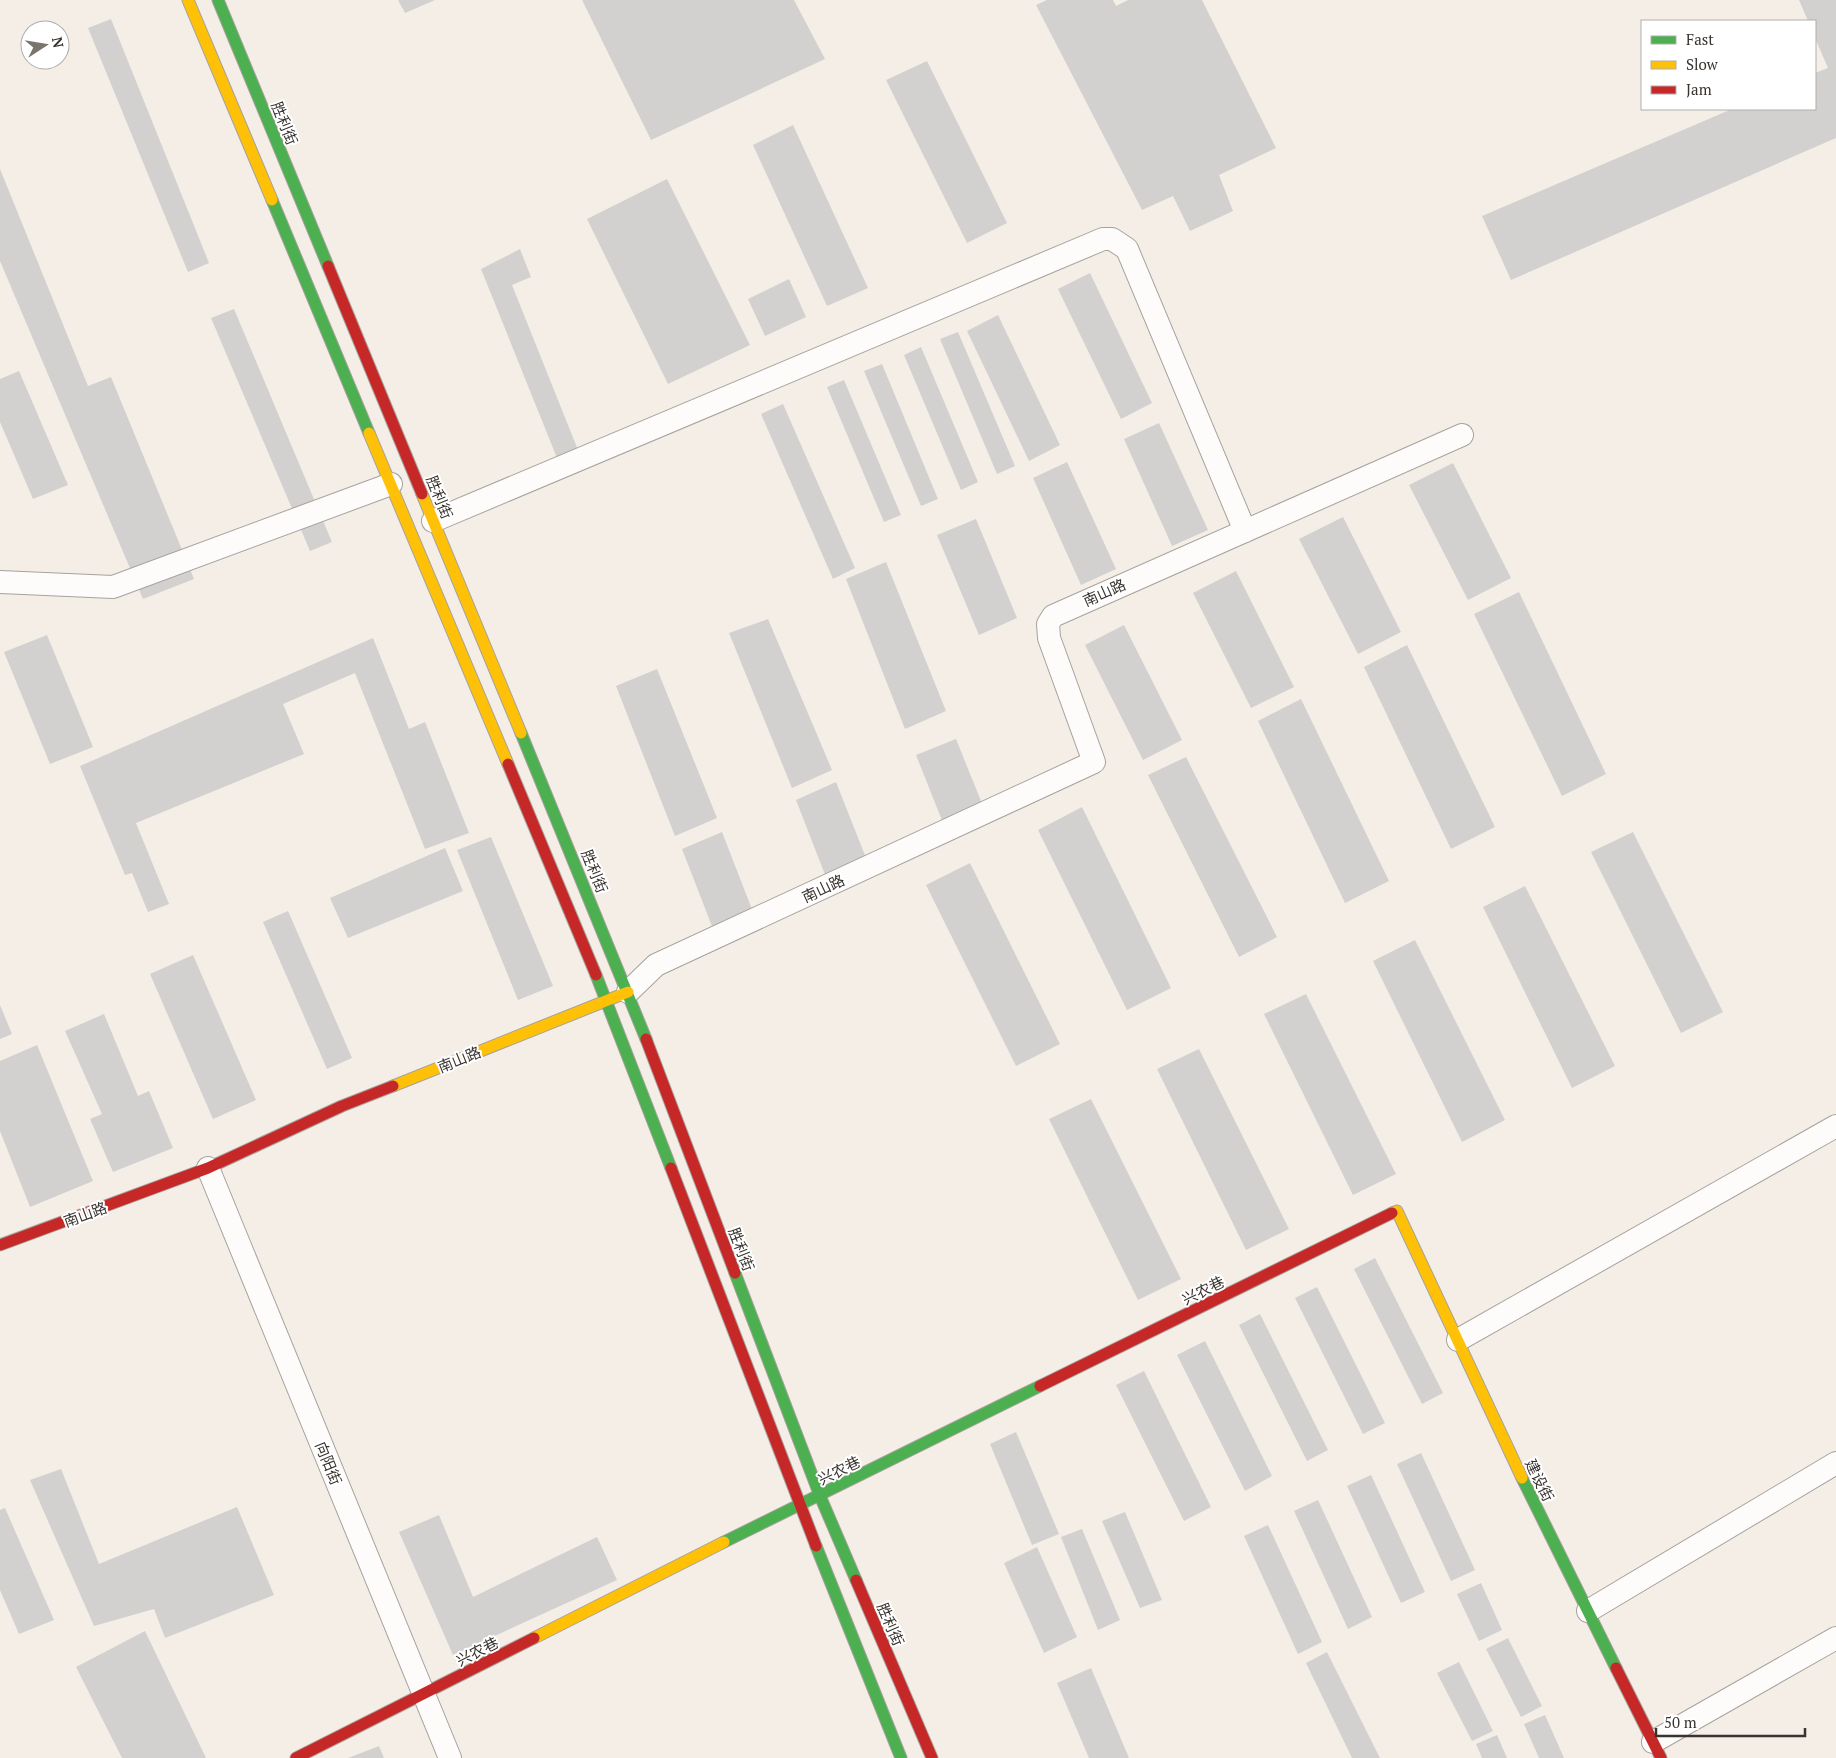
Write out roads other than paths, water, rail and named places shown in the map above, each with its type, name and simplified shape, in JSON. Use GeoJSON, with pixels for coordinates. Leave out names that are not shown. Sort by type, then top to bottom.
{"type":"FeatureCollection","features":[{"type":"Feature","properties":{"kind":"main road"},"geometry":{"type":"LineString","coordinates":[[188,0],[607,1001],[799,1504],[901,1758]]}},
{"type":"Feature","properties":{"kind":"main road","name":"胜利街"},"geometry":{"type":"LineString","coordinates":[[218,0],[628,992],[820,1496],[932,1758]]}},
{"type":"Feature","properties":{"kind":"main road","name":"南山路"},"geometry":{"type":"LineString","coordinates":[[0,1245],[208,1168],[342,1106],[628,992]]}},
{"type":"Feature","properties":{"kind":"main road","name":"兴农巷"},"geometry":{"type":"LineString","coordinates":[[296,1758],[799,1504],[820,1496],[1397,1211]]}},
{"type":"Feature","properties":{"kind":"main road","name":"建设街"},"geometry":{"type":"LineString","coordinates":[[1397,1211],[1528,1491],[1657,1750]]}},
{"type":"Feature","properties":{"kind":"street"},"geometry":{"type":"LineString","coordinates":[[434,521],[1103,239],[1112,239],[1126,249],[1245,530]]}},
{"type":"Feature","properties":{"kind":"street","name":"南山路"},"geometry":{"type":"LineString","coordinates":[[628,992],[656,965],[1094,762],[1049,638],[1048,624],[1053,616],[1462,435]]}},
{"type":"Feature","properties":{"kind":"street"},"geometry":{"type":"LineString","coordinates":[[0,582],[113,588],[391,484]]}},
{"type":"Feature","properties":{"kind":"street"},"geometry":{"type":"LineString","coordinates":[[1458,1340],[1836,1126]]}},
{"type":"Feature","properties":{"kind":"street","name":"向阳街"},"geometry":{"type":"LineString","coordinates":[[208,1168],[450,1758]]}},
{"type":"Feature","properties":{"kind":"street"},"geometry":{"type":"LineString","coordinates":[[1588,1611],[1836,1463]]}},
{"type":"Feature","properties":{"kind":"street"},"geometry":{"type":"LineString","coordinates":[[1657,1750],[1836,1638]]}}]}
